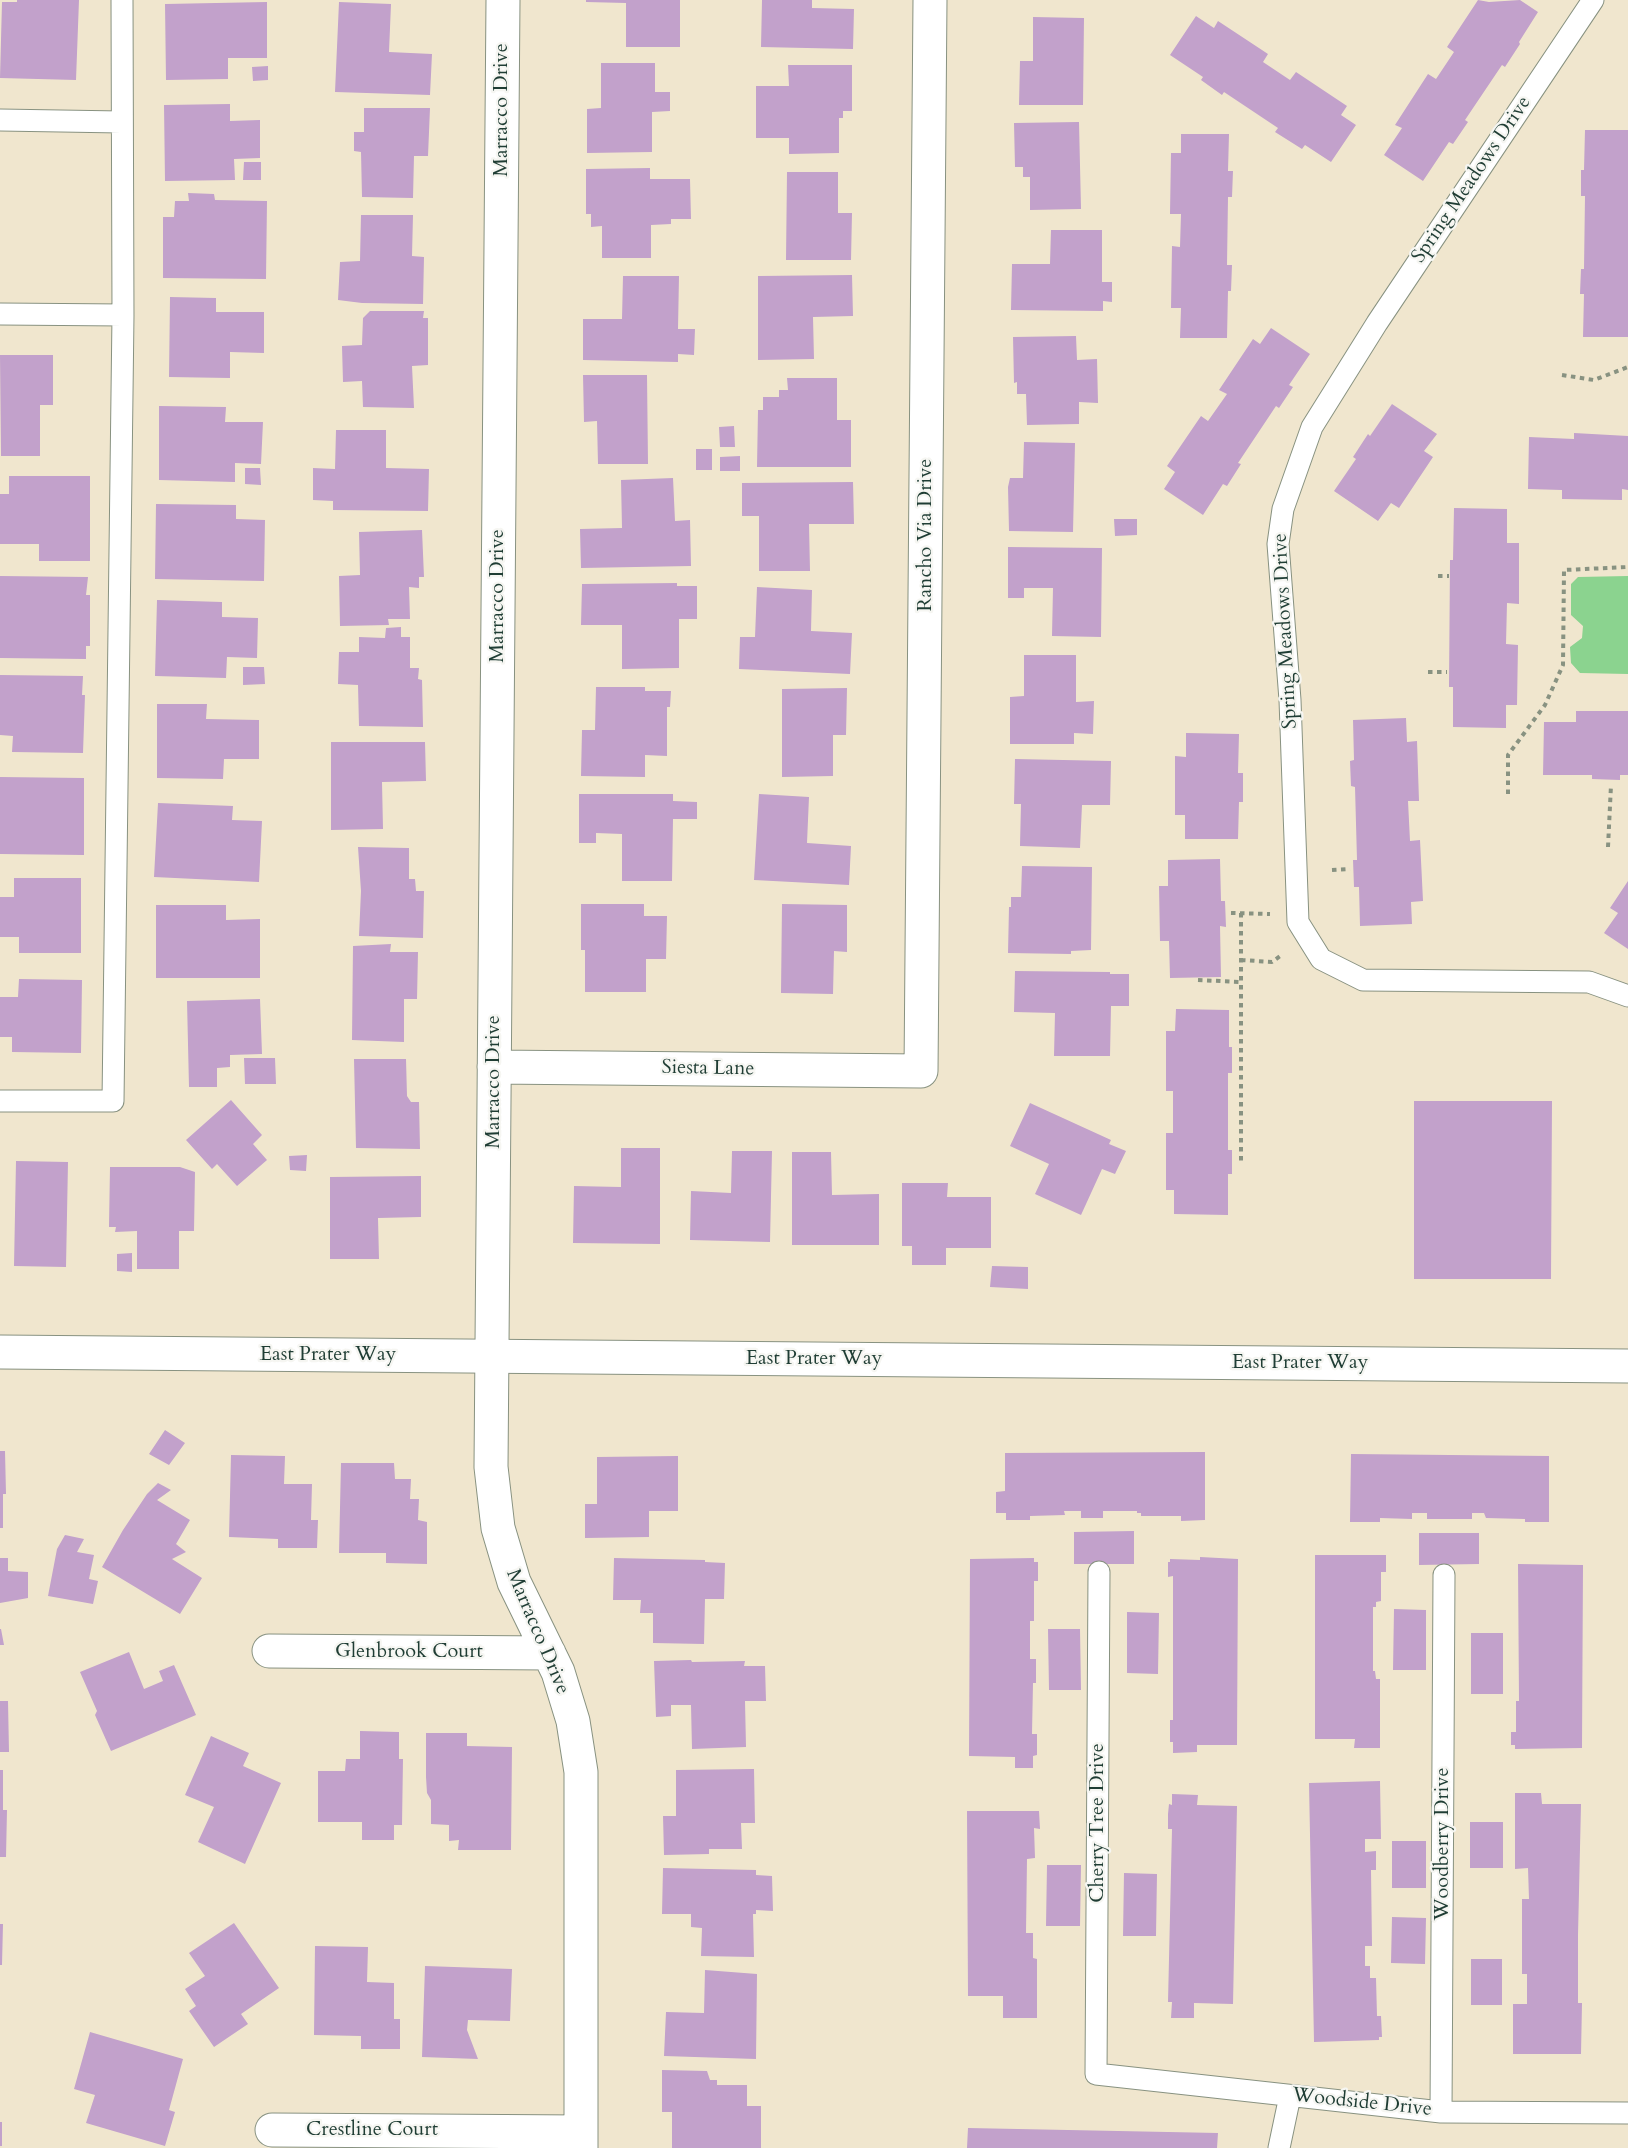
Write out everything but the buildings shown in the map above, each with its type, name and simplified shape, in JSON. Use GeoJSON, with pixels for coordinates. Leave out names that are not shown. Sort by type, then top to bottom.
{"type":"FeatureCollection","features":[{"type":"Feature","properties":{"kind":"street","name":"Marracco Drive"},"geometry":{"type":"LineString","coordinates":[[503,0],[491,1467],[498,1528],[514,1582],[558,1672],[573,1721],[581,1772],[581,2140]]}},
{"type":"Feature","properties":{"kind":"street","name":"Rancho Via Drive"},"geometry":{"type":"LineString","coordinates":[[921,1071],[930,0]]}},
{"type":"Feature","properties":{"kind":"street","name":"Siesta Lane"},"geometry":{"type":"LineString","coordinates":[[494,1067],[921,1071]]}},
{"type":"Feature","properties":{"kind":"street","name":"East Prater Way"},"geometry":{"type":"LineString","coordinates":[[0,1353],[1628,1366]]}},
{"type":"Feature","properties":{"kind":"street","name":"Glenbrook Court"},"geometry":{"type":"LineString","coordinates":[[269,1651],[549,1653]]}},
{"type":"Feature","properties":{"kind":"street","name":"Crestline Court"},"geometry":{"type":"LineString","coordinates":[[272,2130],[581,2140]]}},
{"type":"Feature","properties":{"kind":"lane"},"geometry":{"type":"LineString","coordinates":[[0,1101],[112,1101],[123,315],[122,0]]}},
{"type":"Feature","properties":{"kind":"lane","name":"Spring Meadows Drive"},"geometry":{"type":"LineString","coordinates":[[1593,0],[1377,323],[1312,427],[1283,509],[1278,544],[1290,700],[1298,922],[1321,959],[1363,980],[1589,982],[1628,996]]}},
{"type":"Feature","properties":{"kind":"lane"},"geometry":{"type":"LineString","coordinates":[[0,120],[121,122]]}},
{"type":"Feature","properties":{"kind":"lane"},"geometry":{"type":"LineString","coordinates":[[0,314],[123,315]]}},
{"type":"Feature","properties":{"kind":"lane","name":"Cherry Tree Drive"},"geometry":{"type":"LineString","coordinates":[[1096,2074],[1099,1572]]}},
{"type":"Feature","properties":{"kind":"lane","name":"Woodberry Drive"},"geometry":{"type":"LineString","coordinates":[[1441,2112],[1444,1575]]}},
{"type":"Feature","properties":{"kind":"lane","name":"Woodside Drive"},"geometry":{"type":"LineString","coordinates":[[1096,2074],[1441,2112],[1628,2113]]}},
{"type":"Feature","properties":{"kind":"lane"},"geometry":{"type":"LineString","coordinates":[[1279,2148],[1290,2096]]}},
{"type":"Feature","properties":{"kind":"path"},"geometry":{"type":"LineString","coordinates":[[1562,375],[1593,380],[1628,367]]}},
{"type":"Feature","properties":{"kind":"path"},"geometry":{"type":"LineString","coordinates":[[1508,794],[1508,755],[1545,705],[1563,665],[1564,570],[1628,567]]}},
{"type":"Feature","properties":{"kind":"path"},"geometry":{"type":"LineString","coordinates":[[1438,576],[1449,576]]}},
{"type":"Feature","properties":{"kind":"path"},"geometry":{"type":"LineString","coordinates":[[1428,672],[1447,672]]}},
{"type":"Feature","properties":{"kind":"path"},"geometry":{"type":"LineString","coordinates":[[1608,846],[1611,785]]}},
{"type":"Feature","properties":{"kind":"path"},"geometry":{"type":"LineString","coordinates":[[1332,870],[1350,870]]}},
{"type":"Feature","properties":{"kind":"path"},"geometry":{"type":"LineString","coordinates":[[1231,913],[1276,914]]}},
{"type":"Feature","properties":{"kind":"path"},"geometry":{"type":"LineString","coordinates":[[1241,913],[1241,1161]]}},
{"type":"Feature","properties":{"kind":"path"},"geometry":{"type":"LineString","coordinates":[[1241,960],[1272,962],[1289,950]]}},
{"type":"Feature","properties":{"kind":"path"},"geometry":{"type":"LineString","coordinates":[[1198,980],[1241,982]]}},
{"type":"Feature","properties":{"kind":"green space"},"geometry":{"type":"Polygon","coordinates":[[[1628,576],[1628,674],[1580,673],[1571,663],[1570,647],[1582,638],[1583,626],[1571,615],[1571,584],[1578,577],[1628,576]]]}}]}
